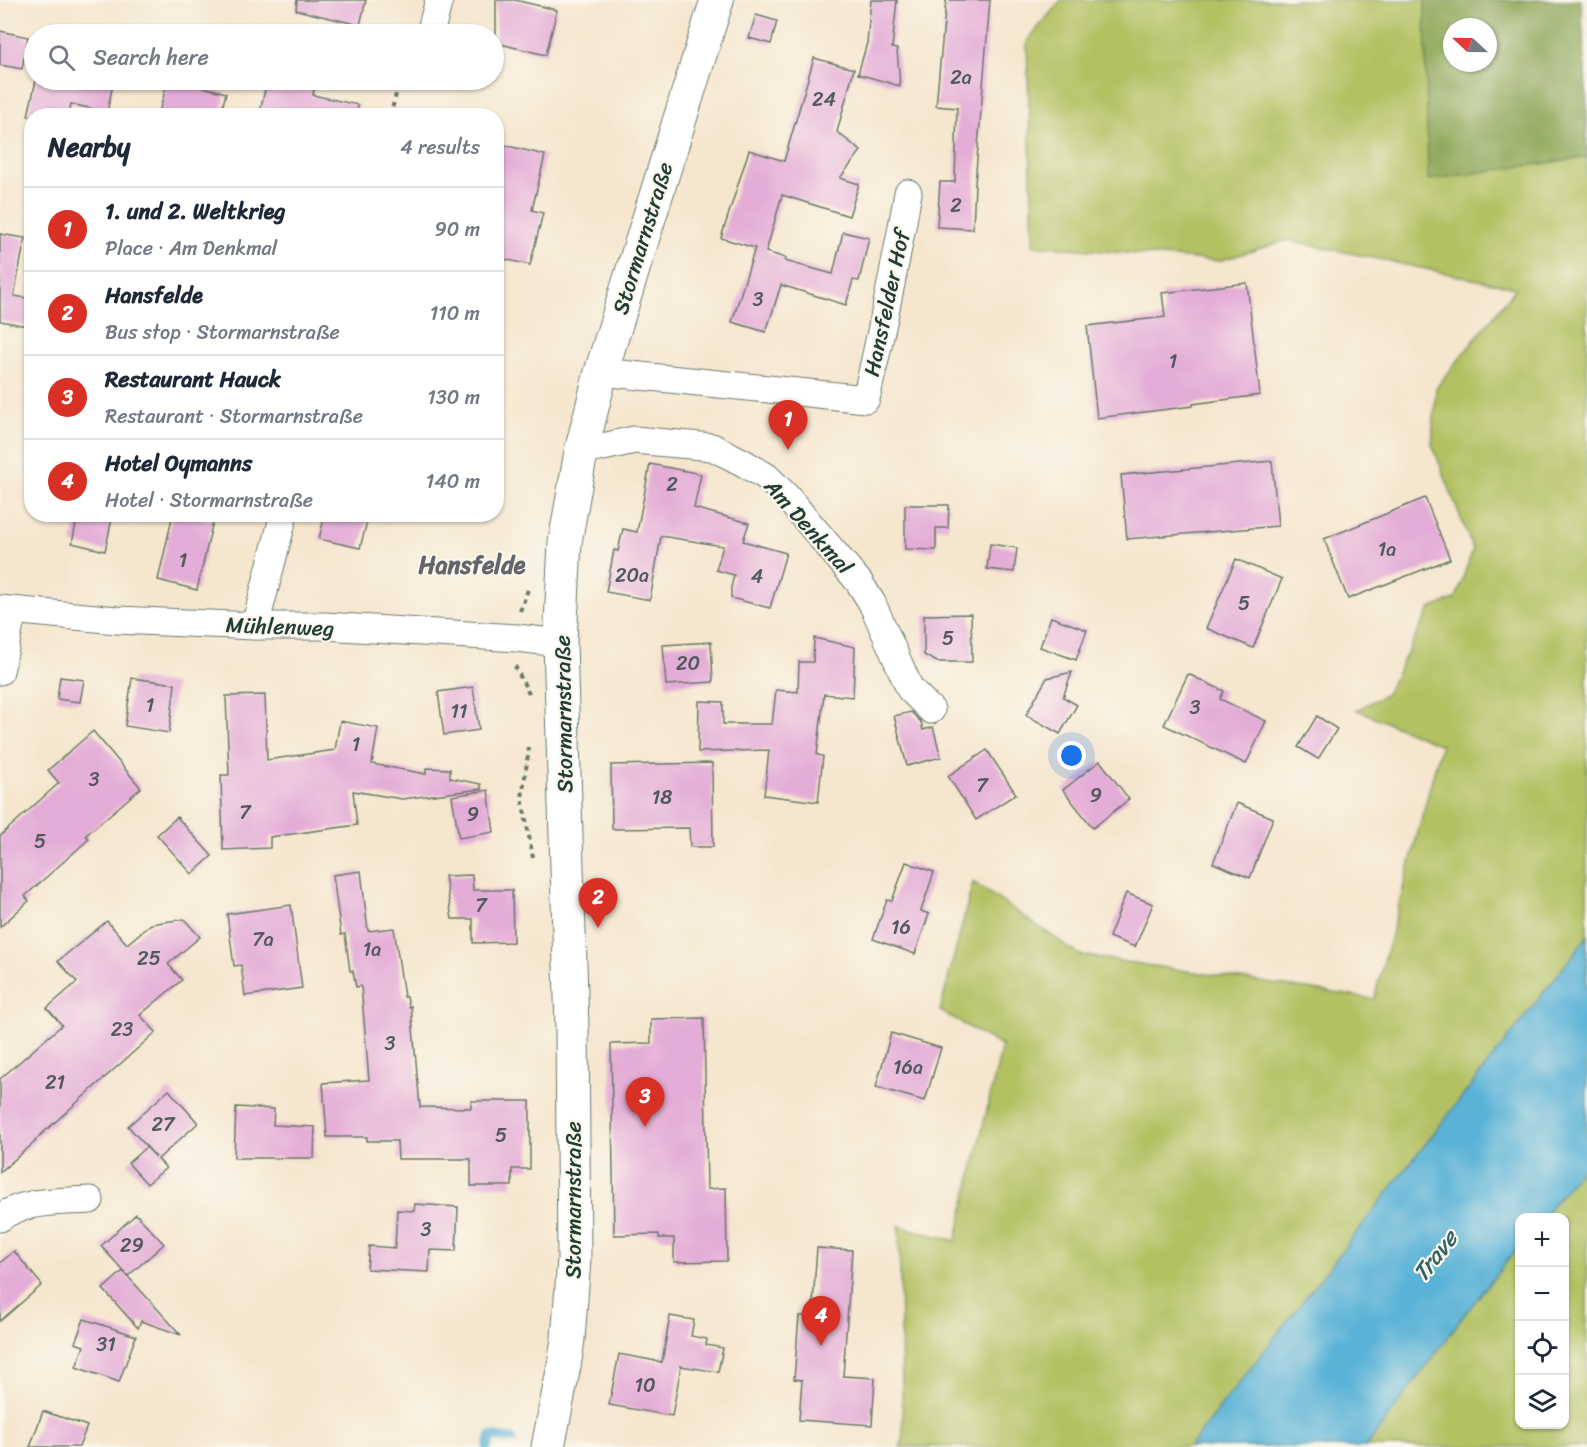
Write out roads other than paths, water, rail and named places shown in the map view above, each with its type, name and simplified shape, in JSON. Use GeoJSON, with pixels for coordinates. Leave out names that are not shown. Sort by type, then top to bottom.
{"type":"FeatureCollection","features":[{"type":"Feature","properties":{"kind":"main road","name":"Stormarnstraße"},"geometry":{"type":"LineString","coordinates":[[548,1447],[568,1339],[574,1259],[572,1028],[560,643],[566,542],[581,452],[601,372],[717,0]]}},
{"type":"Feature","properties":{"kind":"street"},"geometry":{"type":"LineString","coordinates":[[433,24],[439,0]]}},
{"type":"Feature","properties":{"kind":"street","name":"Hansfelder Hof"},"geometry":{"type":"LineString","coordinates":[[601,372],[866,399],[908,193]]}},
{"type":"Feature","properties":{"kind":"street","name":"Am Denkmal"},"geometry":{"type":"LineString","coordinates":[[581,452],[634,440],[712,447],[767,477],[859,582],[872,603],[910,689],[931,710]]}},
{"type":"Feature","properties":{"kind":"street"},"geometry":{"type":"LineString","coordinates":[[255,626],[282,522]]}},
{"type":"Feature","properties":{"kind":"street"},"geometry":{"type":"LineString","coordinates":[[0,671],[6,610]]}},
{"type":"Feature","properties":{"kind":"street","name":"Mühlenweg"},"geometry":{"type":"LineString","coordinates":[[6,610],[117,620],[255,626],[325,626],[517,638],[560,643]]}},
{"type":"Feature","properties":{"kind":"street"},"geometry":{"type":"LineString","coordinates":[[0,1218],[29,1205],[90,1200]]}},
{"type":"Feature","properties":{"kind":"water","name":"Trave"},"geometry":{"type":"Polygon","coordinates":[[[1587,937],[1587,1162],[1546,1213],[1515,1213],[1515,1251],[1461,1319],[1366,1447],[1189,1447],[1587,937]]]}},
{"type":"Feature","properties":{"kind":"waterway"},"geometry":{"type":"LineString","coordinates":[[487,1447],[491,1436],[512,1439]]}},
{"type":"Feature","properties":{"kind":"place","name":"1. und 2. Weltkrieg"},"geometry":{"type":"Point","coordinates":[788,450]}},
{"type":"Feature","properties":{"kind":"place","name":"Hansfelde"},"geometry":{"type":"Point","coordinates":[598,928]}},
{"type":"Feature","properties":{"kind":"place","name":"Restaurant Hauck"},"geometry":{"type":"Point","coordinates":[645,1127]}},
{"type":"Feature","properties":{"kind":"place","name":"Hotel Oymanns"},"geometry":{"type":"Point","coordinates":[821,1346]}},
{"type":"Feature","properties":{"kind":"district","name":"Hansfelde"},"geometry":{"type":"Point","coordinates":[472,565]}}]}
